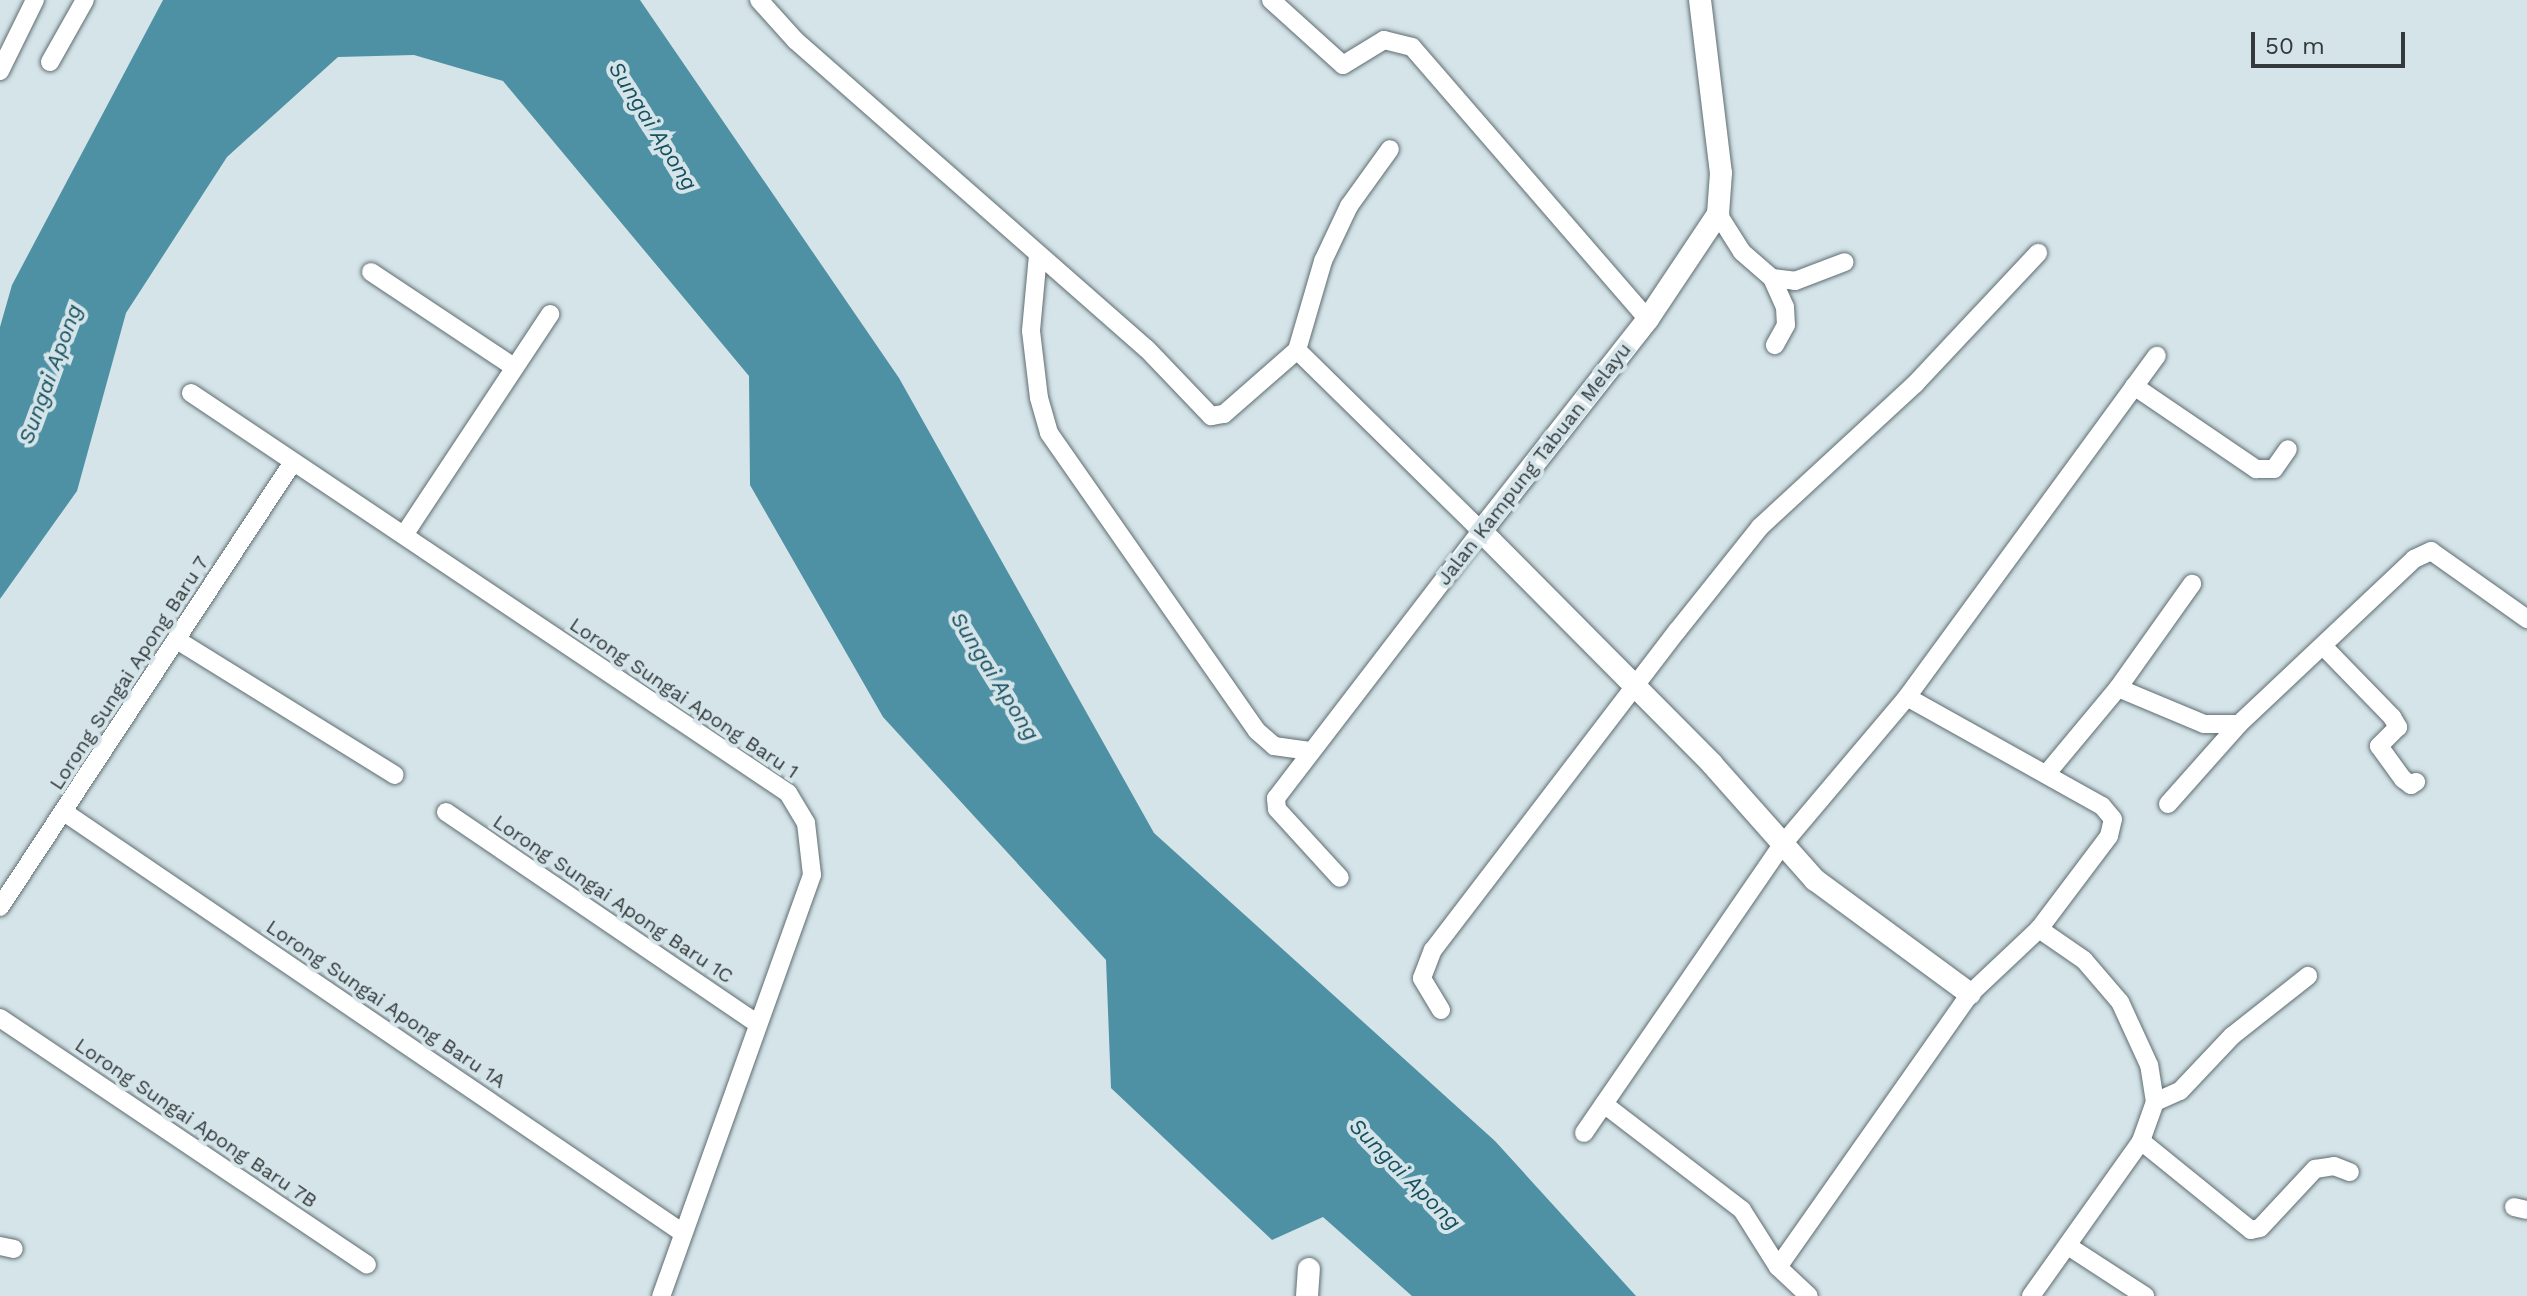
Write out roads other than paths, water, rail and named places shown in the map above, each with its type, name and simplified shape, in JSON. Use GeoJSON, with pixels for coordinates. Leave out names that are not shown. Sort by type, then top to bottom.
{"type":"FeatureCollection","features":[{"type":"Feature","properties":{"kind":"street"},"geometry":{"type":"LineString","coordinates":[[0,71],[35,0]]}},
{"type":"Feature","properties":{"kind":"street"},"geometry":{"type":"LineString","coordinates":[[50,62],[85,0]]}},
{"type":"Feature","properties":{"kind":"street"},"geometry":{"type":"LineString","coordinates":[[759,0],[795,40],[1147,349],[1211,416],[1224,414],[1297,350],[1323,261],[1349,206],[1390,149]]}},
{"type":"Feature","properties":{"kind":"street"},"geometry":{"type":"LineString","coordinates":[[1271,0],[1343,65],[1384,40],[1412,47],[1648,319]]}},
{"type":"Feature","properties":{"kind":"street","name":"Jalan Kampung Tabuan Melayu"},"geometry":{"type":"LineString","coordinates":[[1340,878],[1275,802],[1310,751],[1648,319],[1718,214],[1721,173],[1709,35],[1700,0]]}},
{"type":"Feature","properties":{"kind":"street"},"geometry":{"type":"LineString","coordinates":[[1718,214],[1749,260],[1772,278],[1785,307],[1786,325],[1775,345]]}},
{"type":"Feature","properties":{"kind":"street"},"geometry":{"type":"LineString","coordinates":[[1441,1010],[1422,978],[1433,950],[1632,689],[1760,527],[1915,384],[2038,253]]}},
{"type":"Feature","properties":{"kind":"street"},"geometry":{"type":"LineString","coordinates":[[1038,255],[1031,331],[1039,398],[1049,433],[1257,731],[1274,746],[1310,751]]}},
{"type":"Feature","properties":{"kind":"street"},"geometry":{"type":"LineString","coordinates":[[1772,278],[1795,281],[1845,262]]}},
{"type":"Feature","properties":{"kind":"street"},"geometry":{"type":"LineString","coordinates":[[371,272],[514,367]]}},
{"type":"Feature","properties":{"kind":"street"},"geometry":{"type":"LineString","coordinates":[[404,535],[550,314]]}},
{"type":"Feature","properties":{"kind":"street"},"geometry":{"type":"LineString","coordinates":[[1297,350],[1481,531],[1632,689],[1731,784],[1815,880],[1970,994]]}},
{"type":"Feature","properties":{"kind":"street"},"geometry":{"type":"LineString","coordinates":[[1584,1133],[1782,845],[1907,697],[2157,356]]}},
{"type":"Feature","properties":{"kind":"street"},"geometry":{"type":"LineString","coordinates":[[2134,386],[2256,469],[2274,469],[2288,449]]}},
{"type":"Feature","properties":{"kind":"street","name":"Lorong Sungai Apong Baru 1"},"geometry":{"type":"LineString","coordinates":[[191,393],[788,793],[806,823],[812,875],[755,1022],[661,1296]]}},
{"type":"Feature","properties":{"kind":"street","name":"Lorong Sungai Apong Baru 7"},"geometry":{"type":"LineString","coordinates":[[0,907],[293,462]]}},
{"type":"Feature","properties":{"kind":"street"},"geometry":{"type":"LineString","coordinates":[[2168,804],[2239,724],[2414,559],[2431,551],[2527,619]]}},
{"type":"Feature","properties":{"kind":"street"},"geometry":{"type":"LineString","coordinates":[[2048,772],[2118,688],[2192,584]]}},
{"type":"Feature","properties":{"kind":"street"},"geometry":{"type":"LineString","coordinates":[[177,640],[395,775]]}},
{"type":"Feature","properties":{"kind":"street"},"geometry":{"type":"LineString","coordinates":[[2324,647],[2392,717],[2398,727],[2379,746],[2403,779],[2416,782]]}},
{"type":"Feature","properties":{"kind":"street"},"geometry":{"type":"LineString","coordinates":[[2118,688],[2204,724],[2239,724]]}},
{"type":"Feature","properties":{"kind":"street"},"geometry":{"type":"LineString","coordinates":[[1778,1267],[1970,994],[2039,929],[2109,836],[2113,819],[2102,806],[2048,772],[1907,697]]}},
{"type":"Feature","properties":{"kind":"street","name":"Lorong Sungai Apong Baru 1A"},"geometry":{"type":"LineString","coordinates":[[64,812],[683,1233]]}},
{"type":"Feature","properties":{"kind":"street","name":"Lorong Sungai Apong Baru 1C"},"geometry":{"type":"LineString","coordinates":[[446,812],[755,1022]]}},
{"type":"Feature","properties":{"kind":"street"},"geometry":{"type":"LineString","coordinates":[[2031,1296],[2141,1141],[2155,1102],[2149,1065],[2120,1002],[2084,960],[2039,929]]}},
{"type":"Feature","properties":{"kind":"street"},"geometry":{"type":"LineString","coordinates":[[2155,1102],[2180,1091],[2232,1036],[2308,976]]}},
{"type":"Feature","properties":{"kind":"street","name":"Lorong Sungai Apong Baru 7B"},"geometry":{"type":"LineString","coordinates":[[0,1018],[367,1265]]}},
{"type":"Feature","properties":{"kind":"street"},"geometry":{"type":"LineString","coordinates":[[1604,1104],[1742,1210],[1778,1267],[1809,1296]]}},
{"type":"Feature","properties":{"kind":"street"},"geometry":{"type":"LineString","coordinates":[[2141,1141],[2251,1230],[2260,1228],[2315,1169],[2334,1166],[2350,1172]]}},
{"type":"Feature","properties":{"kind":"street"},"geometry":{"type":"LineString","coordinates":[[2068,1246],[2145,1296]]}},
{"type":"Feature","properties":{"kind":"street"},"geometry":{"type":"LineString","coordinates":[[1307,1296],[1309,1269]]}},
{"type":"Feature","properties":{"kind":"water","name":"Sungai Apong"},"geometry":{"type":"Polygon","coordinates":[[[163,0],[640,0],[899,378],[1154,833],[1495,1141],[1636,1296],[1412,1296],[1323,1217],[1272,1240],[1111,1088],[1106,960],[883,717],[750,485],[749,376],[503,81],[414,55],[338,57],[227,157],[126,313],[77,491],[0,599],[0,327],[12,285],[163,0]]]}}]}
